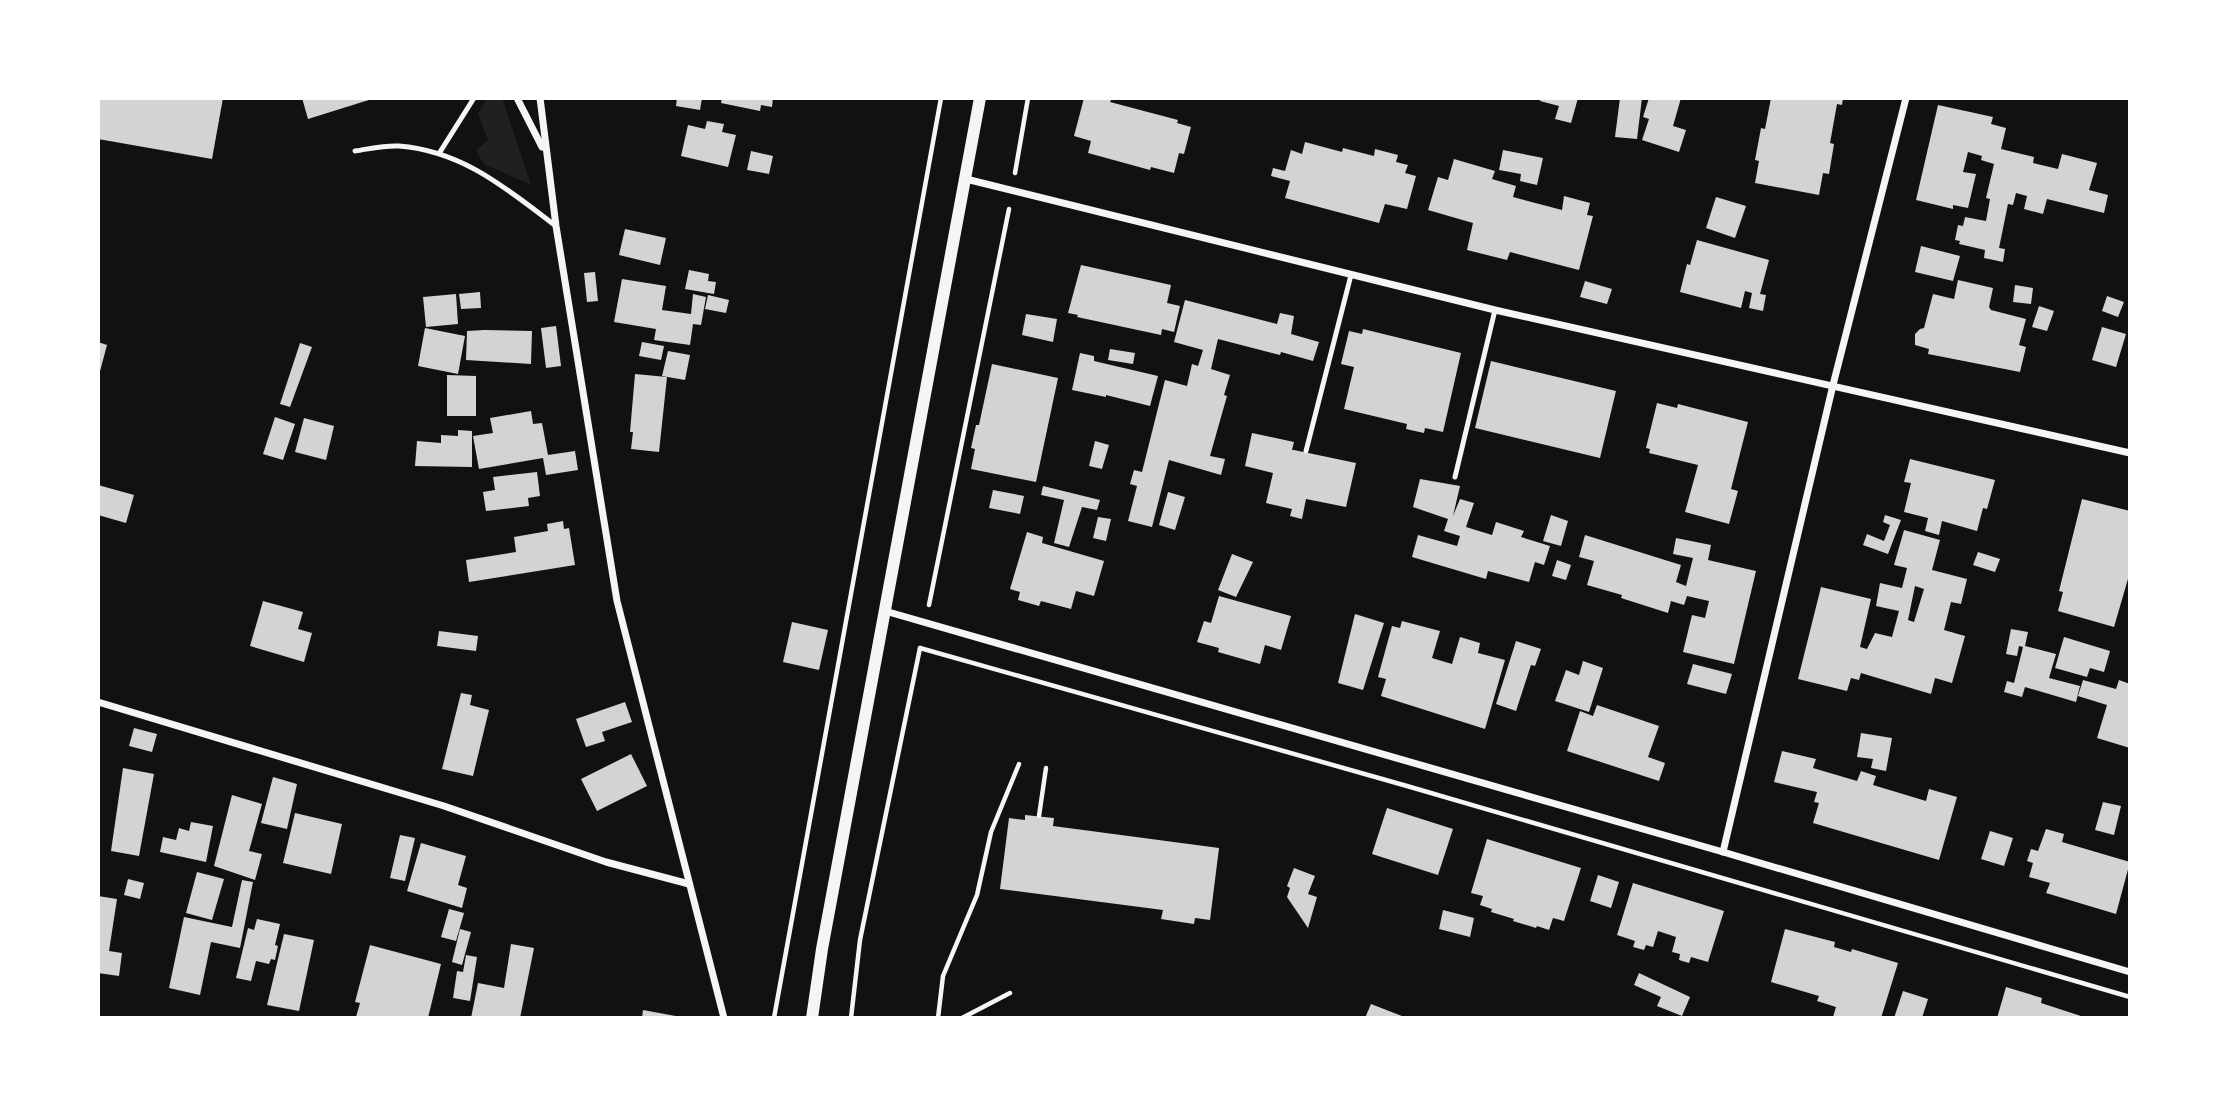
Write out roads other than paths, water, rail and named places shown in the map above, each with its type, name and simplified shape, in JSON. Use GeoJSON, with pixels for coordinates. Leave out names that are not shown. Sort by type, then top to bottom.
{"type":"FeatureCollection","features":[{"type":"Feature","properties":{"kind":"street"},"geometry":{"type":"LineString","coordinates":[[517,98],[545,153]]}},
{"type":"Feature","properties":{"kind":"street"},"geometry":{"type":"LineString","coordinates":[[540,98],[556,226],[617,601],[724,1018]]}},
{"type":"Feature","properties":{"kind":"street"},"geometry":{"type":"LineString","coordinates":[[812,1018],[822,949],[980,98]]}},
{"type":"Feature","properties":{"kind":"street"},"geometry":{"type":"LineString","coordinates":[[1723,852],[1833,386],[1906,98]]}},
{"type":"Feature","properties":{"kind":"street"},"geometry":{"type":"LineString","coordinates":[[966,180],[1495,310],[2130,453]]}},
{"type":"Feature","properties":{"kind":"street"},"geometry":{"type":"LineString","coordinates":[[885,611],[2130,972]]}},
{"type":"Feature","properties":{"kind":"street"},"geometry":{"type":"LineString","coordinates":[[98,702],[444,806],[606,862],[689,884]]}},
{"type":"Feature","properties":{"kind":"lane"},"geometry":{"type":"LineString","coordinates":[[440,152],[474,98]]}},
{"type":"Feature","properties":{"kind":"lane"},"geometry":{"type":"LineString","coordinates":[[355,151],[396,145],[440,152],[490,176],[556,226]]}},
{"type":"Feature","properties":{"kind":"lane"},"geometry":{"type":"LineString","coordinates":[[1306,451],[1351,275]]}},
{"type":"Feature","properties":{"kind":"lane"},"geometry":{"type":"LineString","coordinates":[[1455,477],[1495,310]]}}]}
